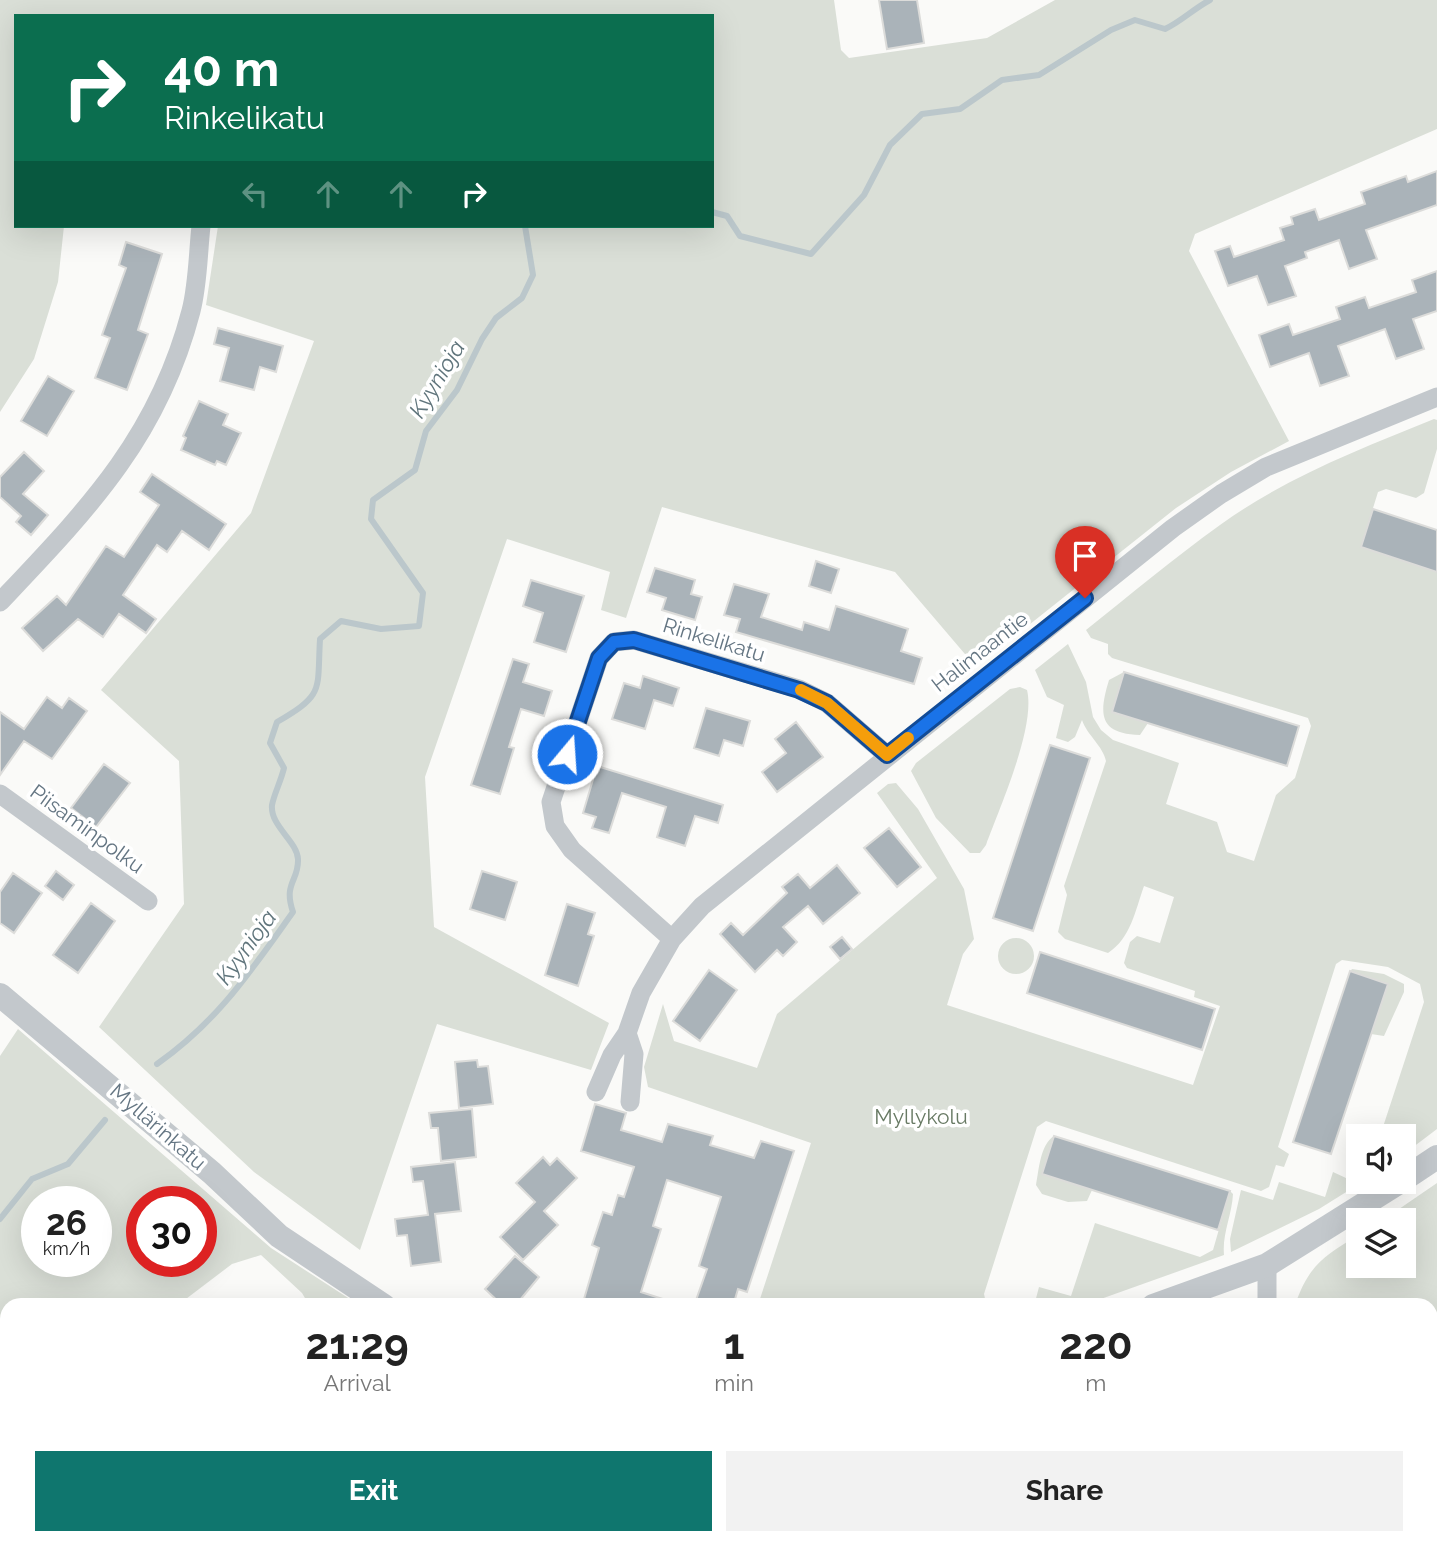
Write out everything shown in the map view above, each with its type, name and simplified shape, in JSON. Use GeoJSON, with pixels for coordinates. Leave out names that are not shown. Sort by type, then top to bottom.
{"type":"FeatureCollection","features":[{"type":"Feature","properties":{"kind":"street"},"geometry":{"type":"LineString","coordinates":[[0,602],[93,503],[138,441],[165,388],[191,309],[201,228]]}},
{"type":"Feature","properties":{"kind":"street","name":"Halimaantie"},"geometry":{"type":"LineString","coordinates":[[596,1092],[612,1055],[627,1033],[640,993],[672,939],[702,906],[1172,528],[1221,494],[1304,449],[1437,397]]}},
{"type":"Feature","properties":{"kind":"street","name":"Rinkelikatu"},"geometry":{"type":"LineString","coordinates":[[672,939],[572,850],[555,826],[551,802],[599,658],[614,642],[634,640],[799,690],[827,703],[887,755]]}},
{"type":"Feature","properties":{"kind":"street","name":"Piisaminpolku"},"geometry":{"type":"LineString","coordinates":[[0,794],[148,901]]}},
{"type":"Feature","properties":{"kind":"street","name":"Myllärinkatu"},"geometry":{"type":"LineString","coordinates":[[0,995],[191,1156],[279,1236],[372,1298]]}},
{"type":"Feature","properties":{"kind":"street","name":"Halimaantie"},"geometry":{"type":"LineString","coordinates":[[627,1033],[634,1054],[630,1101]]}},
{"type":"Feature","properties":{"kind":"street"},"geometry":{"type":"LineString","coordinates":[[1416,1171],[1437,1157]]}},
{"type":"Feature","properties":{"kind":"street"},"geometry":{"type":"LineString","coordinates":[[1175,1298],[1267,1265],[1380,1194]]}},
{"type":"Feature","properties":{"kind":"street"},"geometry":{"type":"LineString","coordinates":[[1267,1265],[1267,1298]]}},
{"type":"Feature","properties":{"kind":"green space"},"geometry":{"type":"Polygon","coordinates":[[[0,0],[834,0],[841,50],[849,58],[987,38],[1055,0],[1437,0],[1437,129],[1195,234],[1189,251],[1289,441],[1231,472],[1176,508],[976,667],[895,572],[662,507],[626,618],[601,610],[610,572],[507,539],[425,777],[434,927],[609,1023],[591,1070],[437,1024],[360,1250],[254,1172],[99,1027],[184,904],[179,761],[101,690],[251,513],[314,341],[206,305],[218,228],[714,228],[714,14],[14,14],[14,228],[64,228],[58,282],[34,359],[0,412],[0,0]]]}},
{"type":"Feature","properties":{"kind":"green space","name":"Myllykolu"},"geometry":{"type":"Polygon","coordinates":[[[1437,420],[1437,449],[1424,493],[1416,498],[1386,489],[1378,492],[1361,547],[1437,572],[1437,1129],[1416,1145],[1416,1124],[1384,1124],[1424,1002],[1420,984],[1388,967],[1342,960],[1336,964],[1278,1147],[1289,1154],[1284,1167],[1276,1165],[1269,1187],[1261,1191],[1046,1121],[1037,1127],[985,1298],[760,1298],[811,1143],[648,1087],[644,1067],[663,1004],[674,1041],[757,1068],[777,1014],[937,878],[877,793],[888,784],[896,783],[918,809],[964,889],[974,939],[963,954],[947,1005],[1193,1085],[1220,1006],[1194,997],[1195,991],[1127,968],[1124,963],[1130,942],[1137,936],[1160,943],[1174,897],[1144,886],[1127,932],[1108,953],[1065,939],[1058,932],[1067,895],[1064,886],[1106,761],[1102,750],[1082,720],[1075,737],[1068,742],[1056,738],[1064,705],[1047,697],[1035,670],[1068,644],[1086,682],[1093,717],[1101,730],[1113,740],[1179,763],[1166,804],[1217,822],[1227,852],[1254,861],[1276,795],[1295,778],[1311,726],[1308,718],[1112,658],[1108,654],[1108,644],[1091,638],[1086,630],[1220,525],[1270,493],[1324,466],[1437,420]]]}},
{"type":"Feature","properties":{"kind":"green space"},"geometry":{"type":"Polygon","coordinates":[[[1124,672],[1112,712],[1148,723],[1140,735],[1116,731],[1105,720],[1104,702],[1109,680],[1124,672]]]}},
{"type":"Feature","properties":{"kind":"green space"},"geometry":{"type":"Polygon","coordinates":[[[1020,687],[1027,690],[1028,705],[1022,745],[986,845],[980,853],[970,853],[936,818],[911,771],[916,763],[1010,689],[1020,687]]]}},
{"type":"Feature","properties":{"kind":"green space"},"geometry":{"type":"Polygon","coordinates":[[[1016,938],[1029,943],[1034,956],[1029,969],[1016,974],[1003,969],[998,956],[1003,943],[1016,938]]]}},
{"type":"Feature","properties":{"kind":"green space"},"geometry":{"type":"Polygon","coordinates":[[[1352,969],[1384,974],[1404,984],[1404,992],[1384,1036],[1371,1034],[1388,984],[1350,972],[1352,969]]]}},
{"type":"Feature","properties":{"kind":"green space"},"geometry":{"type":"Polygon","coordinates":[[[18,1029],[199,1186],[126,1186],[126,1277],[215,1277],[187,1298],[0,1298],[0,1056],[18,1029]]]}},
{"type":"Feature","properties":{"kind":"green space"},"geometry":{"type":"Polygon","coordinates":[[[1054,1136],[1042,1174],[1092,1190],[1087,1201],[1068,1202],[1042,1194],[1036,1185],[1043,1152],[1054,1136]]]}},
{"type":"Feature","properties":{"kind":"green space"},"geometry":{"type":"Polygon","coordinates":[[[1333,1172],[1346,1178],[1346,1192],[1319,1209],[1231,1252],[1230,1239],[1241,1190],[1273,1200],[1279,1182],[1325,1197],[1333,1172]]]}},
{"type":"Feature","properties":{"kind":"green space"},"geometry":{"type":"Polygon","coordinates":[[[1437,1183],[1437,1298],[1298,1298],[1312,1271],[1346,1243],[1346,1278],[1416,1278],[1416,1208],[1401,1208],[1437,1183]]]}},
{"type":"Feature","properties":{"kind":"green space"},"geometry":{"type":"Polygon","coordinates":[[[1230,1191],[1233,1194],[1224,1240],[1224,1255],[1104,1298],[1036,1298],[1039,1287],[1071,1296],[1095,1223],[1200,1257],[1213,1250],[1230,1191]]]}},
{"type":"Feature","properties":{"kind":"green space"},"geometry":{"type":"Polygon","coordinates":[[[217,1201],[271,1248],[348,1298],[305,1298],[261,1255],[232,1264],[217,1275],[217,1201]]]}},
{"type":"Feature","properties":{"kind":"building"},"geometry":{"type":"Polygon","coordinates":[[[879,0],[917,0],[924,43],[887,49],[879,0]]]}},
{"type":"Feature","properties":{"kind":"building"},"geometry":{"type":"Polygon","coordinates":[[[1437,171],[1437,205],[1366,230],[1377,259],[1349,269],[1339,240],[1305,252],[1307,258],[1285,266],[1296,296],[1268,305],[1257,276],[1228,286],[1215,251],[1230,246],[1234,257],[1284,240],[1280,228],[1293,224],[1291,217],[1315,209],[1319,220],[1365,204],[1361,192],[1406,176],[1408,182],[1437,171]]]}},
{"type":"Feature","properties":{"kind":"building"},"geometry":{"type":"Polygon","coordinates":[[[126,242],[162,254],[138,330],[148,334],[127,390],[95,378],[110,338],[102,335],[126,268],[119,265],[126,242]]]}},
{"type":"Feature","properties":{"kind":"building"},"geometry":{"type":"Polygon","coordinates":[[[1437,271],[1437,311],[1413,319],[1424,349],[1396,359],[1385,329],[1338,346],[1349,376],[1320,386],[1309,353],[1270,367],[1259,335],[1289,324],[1293,335],[1340,319],[1336,307],[1365,297],[1369,308],[1416,292],[1412,280],[1437,271]]]}},
{"type":"Feature","properties":{"kind":"building"},"geometry":{"type":"Polygon","coordinates":[[[218,328],[283,346],[276,372],[260,367],[254,390],[220,381],[229,348],[214,344],[218,328]]]}},
{"type":"Feature","properties":{"kind":"building"},"geometry":{"type":"Polygon","coordinates":[[[48,376],[74,391],[47,436],[21,421],[48,376]]]}},
{"type":"Feature","properties":{"kind":"building"},"geometry":{"type":"Polygon","coordinates":[[[199,401],[228,414],[223,425],[241,433],[226,465],[217,461],[215,465],[181,450],[186,438],[183,436],[199,401]]]}},
{"type":"Feature","properties":{"kind":"building"},"geometry":{"type":"Polygon","coordinates":[[[24,452],[44,471],[23,494],[48,515],[31,535],[16,522],[21,516],[0,497],[0,477],[24,452]]]}},
{"type":"Feature","properties":{"kind":"building"},"geometry":{"type":"Polygon","coordinates":[[[152,474],[226,524],[209,550],[182,531],[167,552],[157,545],[123,595],[156,619],[146,633],[119,614],[103,637],[78,619],[43,651],[22,628],[57,596],[66,605],[106,546],[124,557],[159,505],[140,492],[152,474]]]}},
{"type":"Feature","properties":{"kind":"building"},"geometry":{"type":"Polygon","coordinates":[[[1373,509],[1437,530],[1437,572],[1361,547],[1373,509]]]}},
{"type":"Feature","properties":{"kind":"building"},"geometry":{"type":"Polygon","coordinates":[[[816,561],[839,569],[831,593],[809,586],[816,561]]]}},
{"type":"Feature","properties":{"kind":"building"},"geometry":{"type":"Polygon","coordinates":[[[655,568],[695,580],[691,594],[702,597],[695,620],[662,610],[666,598],[647,592],[655,568]]]}},
{"type":"Feature","properties":{"kind":"building"},"geometry":{"type":"Polygon","coordinates":[[[531,580],[584,596],[566,652],[534,642],[543,613],[523,606],[531,580]]]}},
{"type":"Feature","properties":{"kind":"building"},"geometry":{"type":"Polygon","coordinates":[[[734,584],[769,594],[761,617],[802,630],[804,622],[829,630],[836,606],[908,629],[901,651],[922,658],[914,684],[736,632],[740,619],[724,615],[734,584]]]}},
{"type":"Feature","properties":{"kind":"building"},"geometry":{"type":"Polygon","coordinates":[[[513,659],[529,664],[523,682],[552,691],[544,716],[521,709],[509,747],[514,748],[500,794],[471,785],[513,659]]]}},
{"type":"Feature","properties":{"kind":"building"},"geometry":{"type":"Polygon","coordinates":[[[1124,672],[1299,726],[1287,766],[1112,712],[1124,672]]]}},
{"type":"Feature","properties":{"kind":"building"},"geometry":{"type":"Polygon","coordinates":[[[643,676],[679,688],[673,706],[654,700],[645,729],[612,719],[624,683],[640,688],[643,676]]]}},
{"type":"Feature","properties":{"kind":"building"},"geometry":{"type":"Polygon","coordinates":[[[47,697],[62,708],[69,698],[87,711],[52,759],[24,741],[0,775],[0,712],[24,729],[47,697]]]}},
{"type":"Feature","properties":{"kind":"building"},"geometry":{"type":"Polygon","coordinates":[[[706,708],[750,721],[743,746],[724,740],[719,756],[694,748],[706,708]]]}},
{"type":"Feature","properties":{"kind":"building"},"geometry":{"type":"Polygon","coordinates":[[[796,722],[823,757],[777,792],[762,772],[786,753],[775,739],[796,722]]]}},
{"type":"Feature","properties":{"kind":"building"},"geometry":{"type":"Polygon","coordinates":[[[1050,745],[1090,758],[1033,931],[993,918],[1050,745]]]}},
{"type":"Feature","properties":{"kind":"building"},"geometry":{"type":"Polygon","coordinates":[[[104,764],[130,783],[96,827],[71,808],[104,764]]]}},
{"type":"Feature","properties":{"kind":"building"},"geometry":{"type":"Polygon","coordinates":[[[597,766],[723,805],[718,823],[695,816],[685,846],[657,837],[666,807],[622,793],[609,833],[592,828],[596,817],[583,813],[597,766]]]}},
{"type":"Feature","properties":{"kind":"building"},"geometry":{"type":"Polygon","coordinates":[[[889,828],[921,867],[897,887],[864,848],[889,828]]]}},
{"type":"Feature","properties":{"kind":"building"},"geometry":{"type":"Polygon","coordinates":[[[837,865],[860,893],[823,924],[808,906],[783,927],[797,942],[783,956],[777,950],[755,972],[720,934],[731,923],[743,935],[787,893],[782,887],[798,874],[810,888],[837,865]]]}},
{"type":"Feature","properties":{"kind":"building"},"geometry":{"type":"Polygon","coordinates":[[[56,871],[74,885],[63,900],[45,886],[56,871]]]}},
{"type":"Feature","properties":{"kind":"building"},"geometry":{"type":"Polygon","coordinates":[[[482,871],[517,882],[505,920],[470,909],[482,871]]]}},
{"type":"Feature","properties":{"kind":"building"},"geometry":{"type":"Polygon","coordinates":[[[13,873],[42,893],[14,933],[0,923],[0,892],[13,873]]]}},
{"type":"Feature","properties":{"kind":"building"},"geometry":{"type":"Polygon","coordinates":[[[91,903],[115,921],[78,973],[53,955],[91,903]]]}},
{"type":"Feature","properties":{"kind":"building"},"geometry":{"type":"Polygon","coordinates":[[[567,904],[595,913],[588,934],[594,936],[578,986],[545,975],[567,904]]]}},
{"type":"Feature","properties":{"kind":"building"},"geometry":{"type":"Polygon","coordinates":[[[842,937],[852,949],[840,959],[830,947],[842,937]]]}},
{"type":"Feature","properties":{"kind":"building"},"geometry":{"type":"Polygon","coordinates":[[[1040,952],[1215,1009],[1202,1050],[1027,993],[1040,952]]]}},
{"type":"Feature","properties":{"kind":"building"},"geometry":{"type":"Polygon","coordinates":[[[709,970],[737,990],[700,1041],[673,1021],[709,970]]]}},
{"type":"Feature","properties":{"kind":"building"},"geometry":{"type":"Polygon","coordinates":[[[1350,971],[1388,984],[1331,1154],[1293,1142],[1350,971]]]}},
{"type":"Feature","properties":{"kind":"building"},"geometry":{"type":"Polygon","coordinates":[[[477,1060],[478,1067],[488,1066],[493,1104],[459,1108],[455,1062],[477,1060]]]}},
{"type":"Feature","properties":{"kind":"building"},"geometry":{"type":"Polygon","coordinates":[[[595,1104],[626,1113],[621,1130],[662,1142],[668,1124],[713,1136],[710,1145],[754,1158],[761,1141],[794,1151],[747,1292],[738,1289],[735,1298],[697,1298],[707,1269],[699,1266],[721,1197],[667,1180],[653,1226],[661,1229],[641,1292],[660,1298],[584,1298],[599,1248],[592,1245],[603,1212],[612,1215],[618,1195],[624,1197],[634,1167],[581,1151],[595,1104]]]}},
{"type":"Feature","properties":{"kind":"building"},"geometry":{"type":"Polygon","coordinates":[[[472,1109],[476,1157],[441,1161],[438,1128],[431,1128],[429,1113],[472,1109]]]}},
{"type":"Feature","properties":{"kind":"building"},"geometry":{"type":"Polygon","coordinates":[[[1054,1136],[1230,1191],[1218,1230],[1042,1174],[1054,1136]]]}},
{"type":"Feature","properties":{"kind":"building"},"geometry":{"type":"Polygon","coordinates":[[[543,1157],[550,1165],[557,1158],[577,1178],[544,1211],[558,1225],[523,1260],[500,1237],[535,1202],[516,1183],[543,1157]]]}},
{"type":"Feature","properties":{"kind":"building"},"geometry":{"type":"Polygon","coordinates":[[[455,1162],[461,1211],[435,1214],[441,1262],[411,1266],[407,1235],[397,1236],[395,1219],[428,1215],[423,1181],[413,1182],[411,1167],[455,1162]]]}},
{"type":"Feature","properties":{"kind":"building"},"geometry":{"type":"Polygon","coordinates":[[[515,1256],[539,1277],[522,1298],[495,1298],[485,1289],[515,1256]]]}},
{"type":"Feature","properties":{"kind":"waterway","name":"Kyynioja"},"geometry":{"type":"LineString","coordinates":[[714,213],[727,216],[740,236],[811,254],[864,195],[890,145],[922,114],[960,109],[1002,80],[1039,75],[1111,30],[1135,20],[1165,29],[1210,0]]}},
{"type":"Feature","properties":{"kind":"waterway","name":"Kyynioja"},"geometry":{"type":"LineString","coordinates":[[157,1064],[179,1048],[216,1013],[293,912],[290,888],[298,866],[297,852],[275,820],[272,805],[284,768],[270,743],[277,722],[304,705],[311,697],[318,681],[320,639],[341,621],[381,629],[419,626],[423,593],[371,519],[373,500],[415,470],[426,431],[457,390],[482,339],[496,318],[522,298],[533,275],[525,228]]}},
{"type":"Feature","properties":{"kind":"waterway","name":"Kyynioja"},"geometry":{"type":"LineString","coordinates":[[0,1219],[32,1179],[68,1164],[105,1120]]}},
{"type":"Feature","properties":{"kind":"slow traffic"},"geometry":{"type":"LineString","coordinates":[[801,690],[827,703],[887,755],[908,738]]}},
{"type":"Feature","properties":{"kind":"route"},"geometry":{"type":"LineString","coordinates":[[567,754],[599,658],[614,642],[634,640],[799,690],[827,703],[887,755],[1085,598]]}}]}
